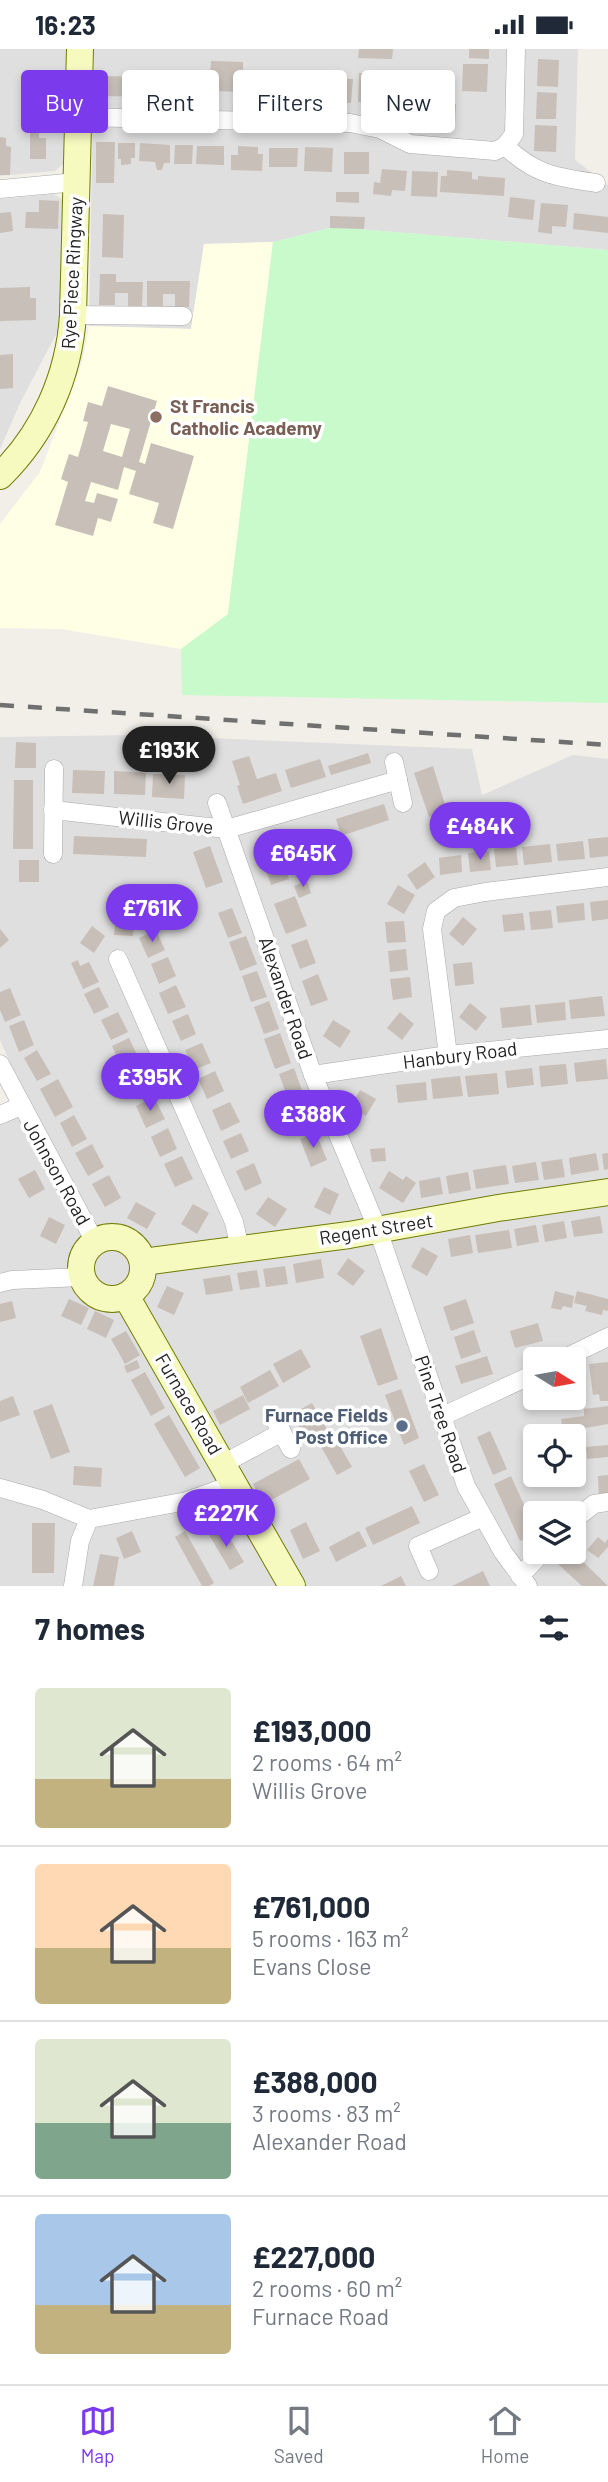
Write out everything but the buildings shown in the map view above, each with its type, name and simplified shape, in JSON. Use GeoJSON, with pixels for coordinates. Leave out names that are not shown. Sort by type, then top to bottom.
{"type":"FeatureCollection","features":[{"type":"Feature","properties":{"kind":"street","name":"Rye Piece Ringway"},"geometry":{"type":"LineString","coordinates":[[80,49],[80,70]]}},
{"type":"Feature","properties":{"kind":"street"},"geometry":{"type":"LineString","coordinates":[[108,118],[350,123],[380,129],[410,144],[495,151],[505,146],[514,134],[516,49]]}},
{"type":"Feature","properties":{"kind":"street","name":"Rye Piece Ringway"},"geometry":{"type":"LineString","coordinates":[[0,477],[23,451],[51,405],[68,356],[73,315],[79,133]]}},
{"type":"Feature","properties":{"kind":"street"},"geometry":{"type":"LineString","coordinates":[[505,146],[523,164],[552,177],[596,183]]}},
{"type":"Feature","properties":{"kind":"street"},"geometry":{"type":"LineString","coordinates":[[0,188],[77,182]]}},
{"type":"Feature","properties":{"kind":"street"},"geometry":{"type":"LineString","coordinates":[[73,315],[183,316]]}},
{"type":"Feature","properties":{"kind":"street"},"geometry":{"type":"LineString","coordinates":[[394,762],[402,803]]}},
{"type":"Feature","properties":{"kind":"street"},"geometry":{"type":"LineString","coordinates":[[53,854],[54,769]]}},
{"type":"Feature","properties":{"kind":"street","name":"Willis Grove"},"geometry":{"type":"LineString","coordinates":[[53,810],[227,829],[398,780]]}},
{"type":"Feature","properties":{"kind":"street","name":"Alexander Road"},"geometry":{"type":"LineString","coordinates":[[217,803],[313,1075],[378,1230]]}},
{"type":"Feature","properties":{"kind":"street"},"geometry":{"type":"LineString","coordinates":[[448,1055],[432,929],[436,911],[454,898],[464,896],[608,877]]}},
{"type":"Feature","properties":{"kind":"street"},"geometry":{"type":"LineString","coordinates":[[118,959],[234,1222],[240,1249]]}},
{"type":"Feature","properties":{"kind":"street","name":"Hanbury Road"},"geometry":{"type":"LineString","coordinates":[[313,1075],[448,1055],[608,1039]]}},
{"type":"Feature","properties":{"kind":"street","name":"Johnson Road"},"geometry":{"type":"LineString","coordinates":[[0,1064],[95,1242]]}},
{"type":"Feature","properties":{"kind":"street"},"geometry":{"type":"LineString","coordinates":[[0,1115],[21,1106]]}},
{"type":"Feature","properties":{"kind":"street","name":"Regent Street"},"geometry":{"type":"LineString","coordinates":[[143,1262],[378,1230],[498,1208],[608,1192]]}},
{"type":"Feature","properties":{"kind":"street","name":"Pine Tree Road"},"geometry":{"type":"LineString","coordinates":[[378,1230],[466,1486],[482,1517],[524,1581]]}},
{"type":"Feature","properties":{"kind":"street"},"geometry":{"type":"LineString","coordinates":[[103,1238],[120,1238],[135,1246],[143,1262],[143,1270],[138,1285],[126,1296],[109,1299],[100,1296],[86,1285],[82,1277],[83,1257],[95,1242],[103,1238]]}},
{"type":"Feature","properties":{"kind":"street"},"geometry":{"type":"LineString","coordinates":[[0,1283],[12,1280],[82,1277]]}},
{"type":"Feature","properties":{"kind":"street","name":"Furnace Road"},"geometry":{"type":"LineString","coordinates":[[126,1296],[292,1586]]}},
{"type":"Feature","properties":{"kind":"street"},"geometry":{"type":"LineString","coordinates":[[586,1347],[608,1337]]}},
{"type":"Feature","properties":{"kind":"street"},"geometry":{"type":"LineString","coordinates":[[443,1416],[523,1379]]}},
{"type":"Feature","properties":{"kind":"street"},"geometry":{"type":"LineString","coordinates":[[272,1415],[291,1448]]}},
{"type":"Feature","properties":{"kind":"street"},"geometry":{"type":"LineString","coordinates":[[0,1488],[43,1500],[89,1519],[187,1501],[229,1474],[282,1432]]}},
{"type":"Feature","properties":{"kind":"street"},"geometry":{"type":"LineString","coordinates":[[586,1510],[594,1504],[608,1503]]}},
{"type":"Feature","properties":{"kind":"street"},"geometry":{"type":"LineString","coordinates":[[429,1571],[418,1546],[482,1517]]}},
{"type":"Feature","properties":{"kind":"street"},"geometry":{"type":"LineString","coordinates":[[73,1586],[80,1541],[89,1519]]}},
{"type":"Feature","properties":{"kind":"street"},"geometry":{"type":"LineString","coordinates":[[524,1581],[535,1564]]}},
{"type":"Feature","properties":{"kind":"shaded area"},"geometry":{"type":"Polygon","coordinates":[[[0,49],[67,49],[67,70],[21,70],[21,133],[66,133],[65,162],[55,171],[0,176],[0,49]]]}},
{"type":"Feature","properties":{"kind":"shaded area"},"geometry":{"type":"Polygon","coordinates":[[[94,49],[578,49],[575,160],[608,185],[608,250],[334,227],[273,242],[204,244],[191,329],[89,326],[92,133],[108,133],[108,70],[94,70],[94,49]]]}},
{"type":"Feature","properties":{"kind":"shaded area"},"geometry":{"type":"Polygon","coordinates":[[[53,194],[64,200],[61,325],[21,401],[0,449],[0,199],[53,194]]]}},
{"type":"Feature","properties":{"kind":"shaded area","name":"St Francis Catholic Academy"},"geometry":{"type":"Polygon","coordinates":[[[273,242],[228,615],[181,649],[61,629],[0,628],[0,524],[40,472],[82,362],[89,326],[191,329],[204,244],[273,242]]]}},
{"type":"Feature","properties":{"kind":"shaded area"},"geometry":{"type":"Polygon","coordinates":[[[135,735],[472,749],[482,795],[573,755],[608,759],[608,1586],[0,1586],[0,1119],[29,1106],[0,1040],[0,737],[135,735]]]}},
{"type":"Feature","properties":{"kind":"green space"},"geometry":{"type":"Polygon","coordinates":[[[334,227],[608,250],[608,703],[182,695],[181,649],[228,614],[273,242],[334,227]]]}},
{"type":"Feature","properties":{"kind":"railway"},"geometry":{"type":"LineString","coordinates":[[0,705],[608,745]]}},
{"type":"Feature","properties":{"kind":"place","name":"St Francis Catholic Academy"},"geometry":{"type":"Point","coordinates":[156,417]}},
{"type":"Feature","properties":{"kind":"place","name":"Furnace Fields Post Office"},"geometry":{"type":"Point","coordinates":[402,1426]}}]}
